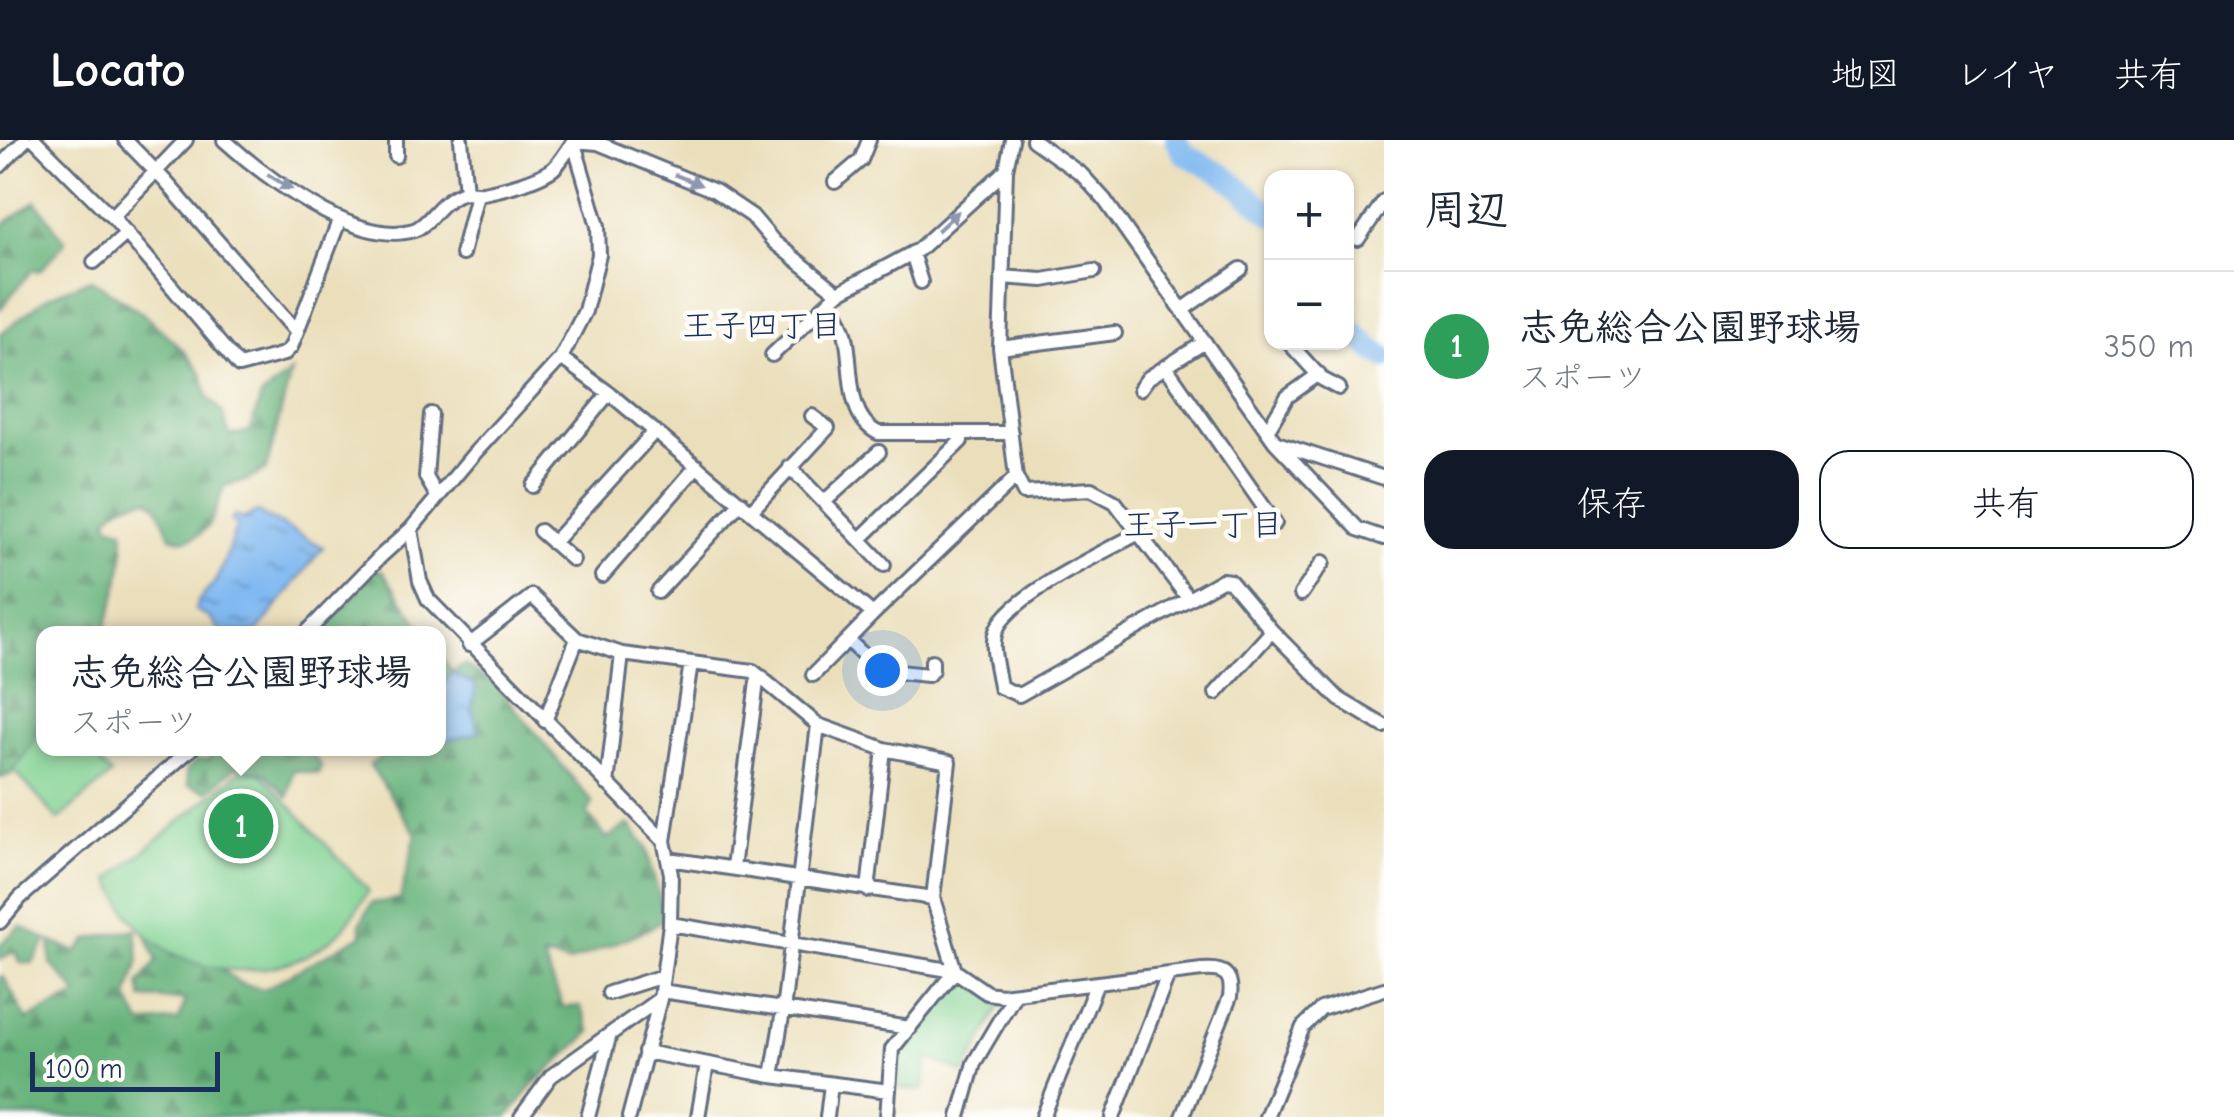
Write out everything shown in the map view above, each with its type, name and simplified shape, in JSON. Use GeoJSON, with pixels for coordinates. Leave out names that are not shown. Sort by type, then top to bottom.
{"type":"FeatureCollection","features":[{"type":"Feature","properties":{"kind":"street"},"geometry":{"type":"LineString","coordinates":[[0,166],[25,140]]}},
{"type":"Feature","properties":{"kind":"street"},"geometry":{"type":"LineString","coordinates":[[35,140],[112,217],[239,366],[284,354],[291,347],[338,221]]}},
{"type":"Feature","properties":{"kind":"street"},"geometry":{"type":"LineString","coordinates":[[126,140],[296,331]]}},
{"type":"Feature","properties":{"kind":"street"},"geometry":{"type":"LineString","coordinates":[[112,217],[186,140]]}},
{"type":"Feature","properties":{"kind":"street"},"geometry":{"type":"LineString","coordinates":[[224,140],[250,163],[338,221],[396,234],[420,229],[442,202],[472,192],[504,188],[552,171],[573,141]]}},
{"type":"Feature","properties":{"kind":"street"},"geometry":{"type":"LineString","coordinates":[[396,140],[396,156]]}},
{"type":"Feature","properties":{"kind":"street"},"geometry":{"type":"LineString","coordinates":[[461,140],[472,192],[462,254]]}},
{"type":"Feature","properties":{"kind":"street"},"geometry":{"type":"LineString","coordinates":[[835,182],[861,160],[868,140]]}},
{"type":"Feature","properties":{"kind":"street"},"geometry":{"type":"LineString","coordinates":[[1012,140],[1006,170],[1000,348],[1016,477],[1024,493],[1091,489],[1116,502],[1188,598]]}},
{"type":"Feature","properties":{"kind":"street"},"geometry":{"type":"LineString","coordinates":[[1033,140],[1082,175],[1104,199],[1271,437],[1358,529],[1384,538]]}},
{"type":"Feature","properties":{"kind":"street"},"geometry":{"type":"LineString","coordinates":[[573,141],[602,142],[715,191],[752,216],[774,242],[834,297],[846,335],[853,400],[871,430],[878,434],[1011,433]]}},
{"type":"Feature","properties":{"kind":"street"},"geometry":{"type":"LineString","coordinates":[[314,626],[411,529],[561,358],[585,311],[599,255],[598,226],[573,141]]}},
{"type":"Feature","properties":{"kind":"street"},"geometry":{"type":"LineString","coordinates":[[772,355],[834,297],[912,253],[1006,170]]}},
{"type":"Feature","properties":{"kind":"street"},"geometry":{"type":"LineString","coordinates":[[1358,239],[1384,201]]}},
{"type":"Feature","properties":{"kind":"street"},"geometry":{"type":"LineString","coordinates":[[94,262],[126,233]]}},
{"type":"Feature","properties":{"kind":"street"},"geometry":{"type":"LineString","coordinates":[[912,253],[922,282]]}},
{"type":"Feature","properties":{"kind":"street"},"geometry":{"type":"LineString","coordinates":[[1182,310],[1241,269]]}},
{"type":"Feature","properties":{"kind":"street"},"geometry":{"type":"LineString","coordinates":[[1002,276],[1044,280],[1094,271]]}},
{"type":"Feature","properties":{"kind":"street"},"geometry":{"type":"LineString","coordinates":[[1000,348],[1115,333]]}},
{"type":"Feature","properties":{"kind":"street"},"geometry":{"type":"LineString","coordinates":[[1140,388],[1148,378],[1205,342]]}},
{"type":"Feature","properties":{"kind":"street"},"geometry":{"type":"LineString","coordinates":[[1296,350],[1338,388]]}},
{"type":"Feature","properties":{"kind":"street"},"geometry":{"type":"LineString","coordinates":[[561,358],[656,431],[873,614]]}},
{"type":"Feature","properties":{"kind":"street"},"geometry":{"type":"LineString","coordinates":[[1166,367],[1275,524]]}},
{"type":"Feature","properties":{"kind":"street"},"geometry":{"type":"LineString","coordinates":[[1271,437],[1287,398],[1318,374]]}},
{"type":"Feature","properties":{"kind":"street"},"geometry":{"type":"LineString","coordinates":[[533,486],[609,393]]}},
{"type":"Feature","properties":{"kind":"street"},"geometry":{"type":"LineString","coordinates":[[430,414],[426,477],[437,496]]}},
{"type":"Feature","properties":{"kind":"street"},"geometry":{"type":"LineString","coordinates":[[658,592],[828,428],[812,416]]}},
{"type":"Feature","properties":{"kind":"street"},"geometry":{"type":"LineString","coordinates":[[553,543],[656,431]]}},
{"type":"Feature","properties":{"kind":"street"},"geometry":{"type":"LineString","coordinates":[[860,539],[961,441],[961,435]]}},
{"type":"Feature","properties":{"kind":"street"},"geometry":{"type":"LineString","coordinates":[[1271,437],[1384,478]]}},
{"type":"Feature","properties":{"kind":"street"},"geometry":{"type":"LineString","coordinates":[[824,502],[879,452]]}},
{"type":"Feature","properties":{"kind":"street"},"geometry":{"type":"LineString","coordinates":[[602,576],[698,466]]}},
{"type":"Feature","properties":{"kind":"street"},"geometry":{"type":"LineString","coordinates":[[790,467],[884,565]]}},
{"type":"Feature","properties":{"kind":"street"},"geometry":{"type":"LineString","coordinates":[[813,675],[1016,477]]}},
{"type":"Feature","properties":{"kind":"street"},"geometry":{"type":"LineString","coordinates":[[411,529],[420,580],[428,599],[664,841]]}},
{"type":"Feature","properties":{"kind":"street"},"geometry":{"type":"LineString","coordinates":[[540,532],[573,560]]}},
{"type":"Feature","properties":{"kind":"street"},"geometry":{"type":"LineString","coordinates":[[1139,533],[1026,596],[996,628],[1000,687],[1019,695],[1222,580],[1230,582],[1340,699],[1384,726]]}},
{"type":"Feature","properties":{"kind":"street"},"geometry":{"type":"LineString","coordinates":[[1301,594],[1323,562]]}},
{"type":"Feature","properties":{"kind":"street"},"geometry":{"type":"LineString","coordinates":[[469,644],[532,596],[577,639],[622,654],[753,672],[818,725],[884,749],[949,762],[933,898],[956,971]]}},
{"type":"Feature","properties":{"kind":"street"},"geometry":{"type":"LineString","coordinates":[[1216,693],[1272,631]]}},
{"type":"Feature","properties":{"kind":"street"},"geometry":{"type":"LineString","coordinates":[[545,721],[577,639]]}},
{"type":"Feature","properties":{"kind":"street"},"geometry":{"type":"LineString","coordinates":[[848,640],[880,670],[928,675],[932,661]]}},
{"type":"Feature","properties":{"kind":"street"},"geometry":{"type":"LineString","coordinates":[[607,784],[622,654]]}},
{"type":"Feature","properties":{"kind":"street"},"geometry":{"type":"LineString","coordinates":[[629,1117],[663,976],[670,924],[664,841],[691,663]]}},
{"type":"Feature","properties":{"kind":"street"},"geometry":{"type":"LineString","coordinates":[[733,868],[757,682],[762,677]]}},
{"type":"Feature","properties":{"kind":"street"},"geometry":{"type":"LineString","coordinates":[[772,1076],[818,725]]}},
{"type":"Feature","properties":{"kind":"street"},"geometry":{"type":"LineString","coordinates":[[868,890],[884,749]]}},
{"type":"Feature","properties":{"kind":"street"},"geometry":{"type":"LineString","coordinates":[[0,922],[20,898],[183,756]]}},
{"type":"Feature","properties":{"kind":"street"},"geometry":{"type":"LineString","coordinates":[[668,859],[933,898]]}},
{"type":"Feature","properties":{"kind":"street"},"geometry":{"type":"LineString","coordinates":[[670,924],[956,971],[987,992],[1015,994],[1215,969],[1229,976],[1230,997],[1182,1117]]}},
{"type":"Feature","properties":{"kind":"street"},"geometry":{"type":"LineString","coordinates":[[886,1117],[892,1050],[956,971]]}},
{"type":"Feature","properties":{"kind":"street"},"geometry":{"type":"LineString","coordinates":[[1112,1117],[1168,975]]}},
{"type":"Feature","properties":{"kind":"street"},"geometry":{"type":"LineString","coordinates":[[608,993],[663,976]]}},
{"type":"Feature","properties":{"kind":"street"},"geometry":{"type":"LineString","coordinates":[[1043,1117],[1097,983]]}},
{"type":"Feature","properties":{"kind":"street"},"geometry":{"type":"LineString","coordinates":[[1266,1117],[1303,1028],[1321,1009],[1384,989]]}},
{"type":"Feature","properties":{"kind":"street"},"geometry":{"type":"LineString","coordinates":[[958,1117],[974,1063],[1015,994]]}},
{"type":"Feature","properties":{"kind":"street"},"geometry":{"type":"LineString","coordinates":[[521,1117],[552,1076],[660,995],[910,1028]]}},
{"type":"Feature","properties":{"kind":"street"},"geometry":{"type":"LineString","coordinates":[[588,1117],[610,1034]]}},
{"type":"Feature","properties":{"kind":"street"},"geometry":{"type":"LineString","coordinates":[[645,1052],[772,1076],[889,1091]]}},
{"type":"Feature","properties":{"kind":"street"},"geometry":{"type":"LineString","coordinates":[[698,1117],[708,1064]]}},
{"type":"Feature","properties":{"kind":"street"},"geometry":{"type":"LineString","coordinates":[[827,1117],[831,1084]]}},
{"type":"Feature","properties":{"kind":"green space"},"geometry":{"type":"Polygon","coordinates":[[[36,201],[65,242],[41,270],[31,271],[0,309],[0,227],[36,201]]]}},
{"type":"Feature","properties":{"kind":"green space"},"geometry":{"type":"Polygon","coordinates":[[[91,279],[145,315],[183,350],[202,374],[208,397],[222,412],[230,436],[250,431],[261,397],[291,372],[266,470],[224,486],[213,517],[201,533],[183,540],[171,537],[150,499],[125,504],[110,516],[107,521],[111,526],[123,529],[123,555],[106,626],[36,626],[36,745],[12,774],[0,778],[0,334],[49,296],[91,279]]]}},
{"type":"Feature","properties":{"kind":"green space"},"geometry":{"type":"Polygon","coordinates":[[[362,568],[382,571],[420,626],[325,626],[359,589],[362,568]]]}},
{"type":"Feature","properties":{"kind":"green space"},"geometry":{"type":"Polygon","coordinates":[[[446,663],[452,672],[465,665],[496,685],[593,803],[587,814],[607,838],[629,824],[646,847],[665,918],[651,928],[568,963],[543,957],[563,1007],[580,1006],[591,1032],[532,1086],[508,1117],[0,1117],[0,976],[27,1020],[78,994],[51,964],[50,941],[77,952],[89,939],[136,929],[139,960],[128,997],[141,1024],[179,1020],[185,1000],[142,998],[139,983],[157,961],[141,923],[211,961],[241,984],[264,989],[362,935],[360,924],[372,903],[400,899],[416,834],[370,765],[382,756],[446,756],[446,663]]]}},
{"type":"Feature","properties":{"kind":"green space"},"geometry":{"type":"Polygon","coordinates":[[[34,741],[36,756],[95,756],[111,775],[58,820],[14,770],[34,741]]]}},
{"type":"Feature","properties":{"kind":"green space"},"geometry":{"type":"Polygon","coordinates":[[[209,756],[313,756],[321,765],[319,774],[293,770],[288,797],[266,774],[235,767],[208,791],[188,785],[186,771],[196,760],[210,760],[209,756]]]}},
{"type":"Feature","properties":{"kind":"green space"},"geometry":{"type":"Polygon","coordinates":[[[239,772],[260,773],[369,891],[342,930],[319,949],[264,968],[235,970],[206,966],[154,941],[133,920],[110,879],[239,772]]]}},
{"type":"Feature","properties":{"kind":"green space"},"geometry":{"type":"Polygon","coordinates":[[[21,926],[47,940],[33,963],[21,963],[14,952],[0,959],[0,944],[21,926]]]}},
{"type":"Feature","properties":{"kind":"green space"},"geometry":{"type":"Polygon","coordinates":[[[956,976],[1003,1000],[965,1073],[928,1058],[923,1090],[898,1088],[899,1055],[904,1045],[956,976]]]}},
{"type":"Feature","properties":{"kind":"water"},"geometry":{"type":"Polygon","coordinates":[[[257,512],[323,547],[261,626],[216,626],[195,610],[224,562],[237,525],[231,521],[235,515],[242,519],[257,512]]]}},
{"type":"Feature","properties":{"kind":"water"},"geometry":{"type":"Polygon","coordinates":[[[451,673],[476,685],[472,708],[478,733],[446,740],[446,680],[451,673]]]}},
{"type":"Feature","properties":{"kind":"waterway"},"geometry":{"type":"LineString","coordinates":[[1176,140],[1183,153],[1225,176],[1264,208]]}},
{"type":"Feature","properties":{"kind":"waterway"},"geometry":{"type":"LineString","coordinates":[[1354,331],[1384,357]]}},
{"type":"Feature","properties":{"kind":"place","name":"志免総合公園野球場"},"geometry":{"type":"Point","coordinates":[241,826]}},
{"type":"Feature","properties":{"kind":"district","name":"王子四丁目"},"geometry":{"type":"Point","coordinates":[762,325]}},
{"type":"Feature","properties":{"kind":"district","name":"王子一丁目"},"geometry":{"type":"Point","coordinates":[1203,524]}}]}
